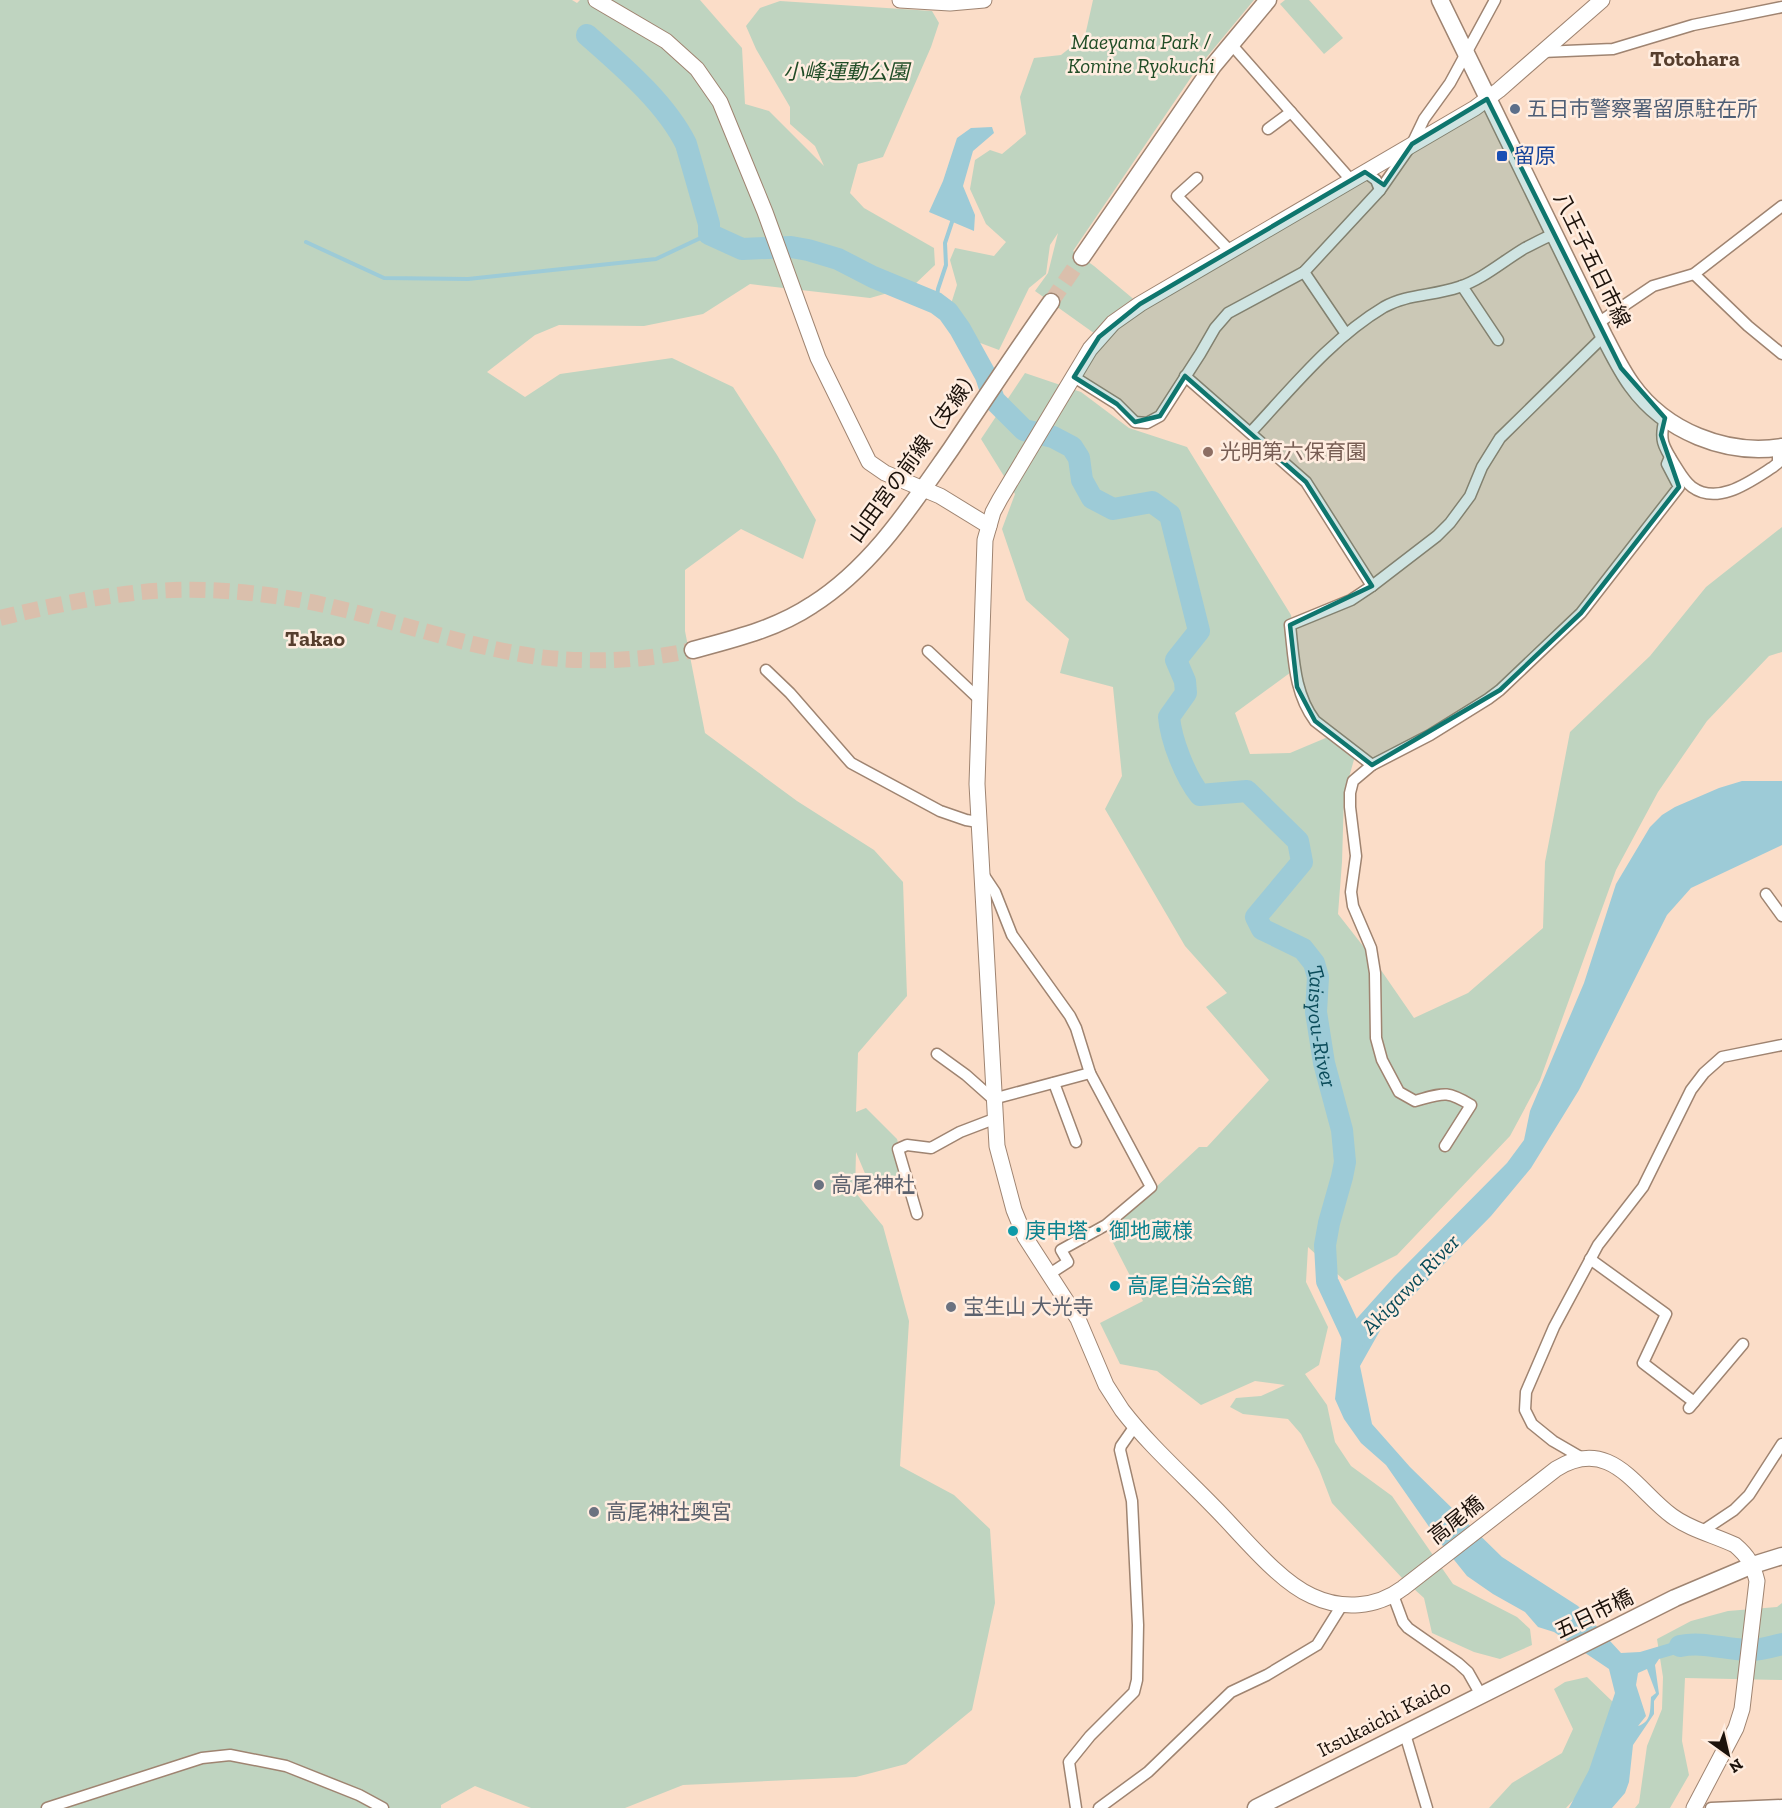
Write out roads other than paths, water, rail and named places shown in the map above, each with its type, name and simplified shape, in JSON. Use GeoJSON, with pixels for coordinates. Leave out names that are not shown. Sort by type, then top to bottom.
{"type":"FeatureCollection","features":[{"type":"Feature","properties":{"kind":"main road"},"geometry":{"type":"LineString","coordinates":[[1082,257],[1213,66],[1268,0]]}},
{"type":"Feature","properties":{"kind":"main road","name":"八王子五日市線"},"geometry":{"type":"LineString","coordinates":[[1440,0],[1601,329],[1631,384],[1648,404],[1688,432],[1720,444],[1749,448],[1780,447]]}},
{"type":"Feature","properties":{"kind":"main road","name":"山田宮の前線（支線）"},"geometry":{"type":"LineString","coordinates":[[693,650],[763,630],[791,618],[846,581],[861,567],[877,550],[923,489],[1052,302]]}},
{"type":"Feature","properties":{"kind":"main road"},"geometry":{"type":"LineString","coordinates":[[1753,1565],[1782,1556]]}},
{"type":"Feature","properties":{"kind":"main road","name":"五日市橋"},"geometry":{"type":"LineString","coordinates":[[1533,1669],[1675,1598],[1753,1565]]}},
{"type":"Feature","properties":{"kind":"main road","name":"Itsukaichi Kaido"},"geometry":{"type":"LineString","coordinates":[[1256,1808],[1533,1669]]}},
{"type":"Feature","properties":{"kind":"street"},"geometry":{"type":"LineString","coordinates":[[596,0],[666,41],[697,69],[710,85],[739,146],[818,358],[869,462],[885,473],[940,496],[988,526]]}},
{"type":"Feature","properties":{"kind":"street"},"geometry":{"type":"LineString","coordinates":[[900,0],[950,3],[984,0]]}},
{"type":"Feature","properties":{"kind":"street"},"geometry":{"type":"LineString","coordinates":[[1074,377],[1117,404],[1135,422],[1147,423],[1160,416],[1215,328],[1228,313],[1304,273],[1380,190],[1412,144],[1424,119],[1450,82],[1495,0]]}},
{"type":"Feature","properties":{"kind":"street"},"geometry":{"type":"LineString","coordinates":[[1481,1695],[1463,1668],[1408,1628],[1403,1622],[1393,1595],[1371,1603],[1342,1605],[1309,1595],[1283,1577],[1135,1426],[1114,1399],[1083,1328],[1024,1237],[999,1157],[994,1119],[976,784],[984,554],[988,526],[997,504],[1095,343],[1113,323],[1140,304],[1487,99],[1602,0]]}},
{"type":"Feature","properties":{"kind":"street"},"geometry":{"type":"LineString","coordinates":[[1542,52],[1613,49],[1694,26],[1782,7]]}},
{"type":"Feature","properties":{"kind":"street"},"geometry":{"type":"LineString","coordinates":[[1231,44],[1351,180]]}},
{"type":"Feature","properties":{"kind":"street"},"geometry":{"type":"LineString","coordinates":[[1268,129],[1291,112]]}},
{"type":"Feature","properties":{"kind":"street"},"geometry":{"type":"LineString","coordinates":[[1365,172],[1376,180],[1380,190]]}},
{"type":"Feature","properties":{"kind":"street"},"geometry":{"type":"LineString","coordinates":[[1197,178],[1177,196],[1230,251]]}},
{"type":"Feature","properties":{"kind":"street"},"geometry":{"type":"LineString","coordinates":[[1372,765],[1315,721],[1303,703],[1297,687],[1290,625],[1351,600],[1422,549],[1450,523],[1470,496],[1482,467],[1500,438],[1601,329],[1653,286],[1694,274],[1782,206]]}},
{"type":"Feature","properties":{"kind":"street"},"geometry":{"type":"LineString","coordinates":[[1251,432],[1346,334],[1364,320],[1401,298],[1462,286],[1554,234]]}},
{"type":"Feature","properties":{"kind":"street"},"geometry":{"type":"LineString","coordinates":[[1304,273],[1346,334]]}},
{"type":"Feature","properties":{"kind":"street"},"geometry":{"type":"LineString","coordinates":[[1694,274],[1748,326],[1782,354]]}},
{"type":"Feature","properties":{"kind":"street"},"geometry":{"type":"LineString","coordinates":[[1462,286],[1498,340]]}},
{"type":"Feature","properties":{"kind":"street"},"geometry":{"type":"LineString","coordinates":[[1185,376],[1306,482],[1372,586]]}},
{"type":"Feature","properties":{"kind":"street"},"geometry":{"type":"LineString","coordinates":[[1665,418],[1660,435],[1670,457],[1692,487],[1700,492],[1715,494],[1738,488],[1778,463],[1780,447]]}},
{"type":"Feature","properties":{"kind":"street"},"geometry":{"type":"LineString","coordinates":[[1445,1146],[1472,1106],[1452,1094],[1437,1095],[1415,1101],[1400,1092],[1382,1059],[1376,1038],[1375,973],[1371,948],[1353,906],[1351,892],[1356,856],[1350,793],[1353,782],[1372,765],[1430,735],[1493,696],[1581,613],[1679,487],[1667,464],[1670,457]]}},
{"type":"Feature","properties":{"kind":"street"},"geometry":{"type":"LineString","coordinates":[[928,651],[979,699]]}},
{"type":"Feature","properties":{"kind":"street"},"geometry":{"type":"LineString","coordinates":[[766,670],[790,693],[851,763],[940,811],[978,822]]}},
{"type":"Feature","properties":{"kind":"street"},"geometry":{"type":"LineString","coordinates":[[981,870],[996,892],[1012,935],[1070,1016],[1090,1073],[1151,1187],[1106,1226],[1061,1250],[1068,1262],[1048,1275]]}},
{"type":"Feature","properties":{"kind":"street"},"geometry":{"type":"LineString","coordinates":[[1766,894],[1782,916]]}},
{"type":"Feature","properties":{"kind":"street"},"geometry":{"type":"LineString","coordinates":[[1694,1808],[1736,1728],[1742,1709],[1757,1581],[1753,1565],[1735,1545],[1701,1532],[1671,1515],[1640,1484],[1622,1470],[1604,1462],[1585,1459],[1553,1441],[1532,1424],[1524,1403],[1526,1392],[1554,1327],[1590,1259],[1598,1245],[1643,1188],[1691,1090],[1704,1073],[1722,1057],[1782,1045]]}},
{"type":"Feature","properties":{"kind":"street"},"geometry":{"type":"LineString","coordinates":[[937,1053],[993,1099]]}},
{"type":"Feature","properties":{"kind":"street"},"geometry":{"type":"LineString","coordinates":[[993,1099],[1090,1073]]}},
{"type":"Feature","properties":{"kind":"street"},"geometry":{"type":"LineString","coordinates":[[1054,1083],[1076,1142]]}},
{"type":"Feature","properties":{"kind":"street"},"geometry":{"type":"LineString","coordinates":[[917,1214],[898,1149],[907,1145],[931,1148],[960,1132],[994,1119]]}},
{"type":"Feature","properties":{"kind":"street"},"geometry":{"type":"LineString","coordinates":[[1590,1259],[1666,1314],[1642,1363],[1692,1405],[1743,1344]]}},
{"type":"Feature","properties":{"kind":"street"},"geometry":{"type":"LineString","coordinates":[[1076,1808],[1069,1762],[1090,1736],[1134,1692],[1137,1680],[1138,1625],[1132,1501],[1120,1450],[1135,1426]]}},
{"type":"Feature","properties":{"kind":"street"},"geometry":{"type":"LineString","coordinates":[[1701,1532],[1734,1510],[1749,1495],[1782,1444]]}},
{"type":"Feature","properties":{"kind":"street","name":"高尾橋"},"geometry":{"type":"LineString","coordinates":[[1393,1595],[1562,1466],[1585,1459]]}},
{"type":"Feature","properties":{"kind":"street"},"geometry":{"type":"LineString","coordinates":[[1099,1808],[1148,1772],[1231,1692],[1268,1675],[1317,1645],[1342,1605]]}},
{"type":"Feature","properties":{"kind":"street"},"geometry":{"type":"LineString","coordinates":[[1405,1734],[1427,1808]]}},
{"type":"Feature","properties":{"kind":"street"},"geometry":{"type":"LineString","coordinates":[[47,1808],[202,1758],[231,1755],[286,1766],[360,1795],[383,1808]]}},
{"type":"Feature","properties":{"kind":"street"},"geometry":{"type":"LineString","coordinates":[[1711,1808],[1782,1805]]}},
{"type":"Feature","properties":{"kind":"water"},"geometry":{"type":"Polygon","coordinates":[[[992,127],[994,133],[973,151],[963,186],[975,215],[974,231],[929,212],[943,181],[957,138],[971,128],[992,127]]]}},
{"type":"Feature","properties":{"kind":"water","name":"Akigawa River"},"geometry":{"type":"Polygon","coordinates":[[[1742,781],[1782,781],[1782,845],[1691,888],[1667,915],[1579,1090],[1531,1168],[1491,1216],[1382,1327],[1360,1366],[1372,1424],[1410,1467],[1502,1557],[1578,1606],[1621,1653],[1640,1652],[1687,1638],[1708,1645],[1659,1659],[1655,1665],[1659,1694],[1654,1701],[1654,1714],[1633,1745],[1629,1782],[1625,1793],[1612,1808],[1569,1808],[1589,1770],[1615,1693],[1609,1669],[1554,1632],[1538,1627],[1525,1612],[1467,1576],[1439,1541],[1386,1465],[1361,1443],[1344,1419],[1335,1399],[1342,1335],[1394,1277],[1507,1163],[1524,1140],[1530,1111],[1584,983],[1616,884],[1650,827],[1662,815],[1719,788],[1742,781]],[[1647,1669],[1638,1673],[1636,1685],[1646,1716],[1638,1726],[1648,1718],[1651,1697],[1656,1693],[1647,1669]]]}},
{"type":"Feature","properties":{"kind":"waterway","name":"Taisyou-River"},"geometry":{"type":"LineString","coordinates":[[587,35],[642,85],[677,129],[686,144],[709,224],[709,234],[742,249],[791,247],[838,259],[873,277],[936,303],[948,312],[960,329],[986,376],[994,400],[1024,430],[1053,437],[1072,447],[1079,458],[1082,480],[1092,498],[1113,509],[1152,502],[1170,515],[1199,631],[1176,660],[1185,681],[1186,693],[1169,717],[1180,758],[1200,795],[1247,791],[1298,841],[1302,862],[1256,917],[1262,929],[1303,949],[1314,963],[1318,977],[1316,1012],[1324,1063],[1342,1130],[1345,1162],[1325,1245],[1327,1281],[1354,1339]]}},
{"type":"Feature","properties":{"kind":"waterway"},"geometry":{"type":"LineString","coordinates":[[936,303],[946,265],[945,243],[952,222]]}},
{"type":"Feature","properties":{"kind":"waterway"},"geometry":{"type":"LineString","coordinates":[[306,242],[384,278],[468,279],[656,259],[709,234]]}},
{"type":"Feature","properties":{"kind":"waterway"},"geometry":{"type":"LineString","coordinates":[[1680,1646],[1706,1645],[1750,1650],[1782,1644]]}},
{"type":"Feature","properties":{"kind":"tunnel"},"geometry":{"type":"LineString","coordinates":[[1051,302],[1082,257]]}},
{"type":"Feature","properties":{"kind":"tunnel"},"geometry":{"type":"LineString","coordinates":[[0,618],[94,598],[170,590],[215,590],[305,601],[480,646],[539,657],[616,660],[655,657],[693,650]]}},
{"type":"Feature","properties":{"kind":"place","name":"五日市警察署留原駐在所"},"geometry":{"type":"Point","coordinates":[1515,109]}},
{"type":"Feature","properties":{"kind":"place","name":"留原"},"geometry":{"type":"Point","coordinates":[1502,156]}},
{"type":"Feature","properties":{"kind":"place","name":"光明第六保育園"},"geometry":{"type":"Point","coordinates":[1208,452]}},
{"type":"Feature","properties":{"kind":"place","name":"高尾神社"},"geometry":{"type":"Point","coordinates":[819,1185]}},
{"type":"Feature","properties":{"kind":"place","name":"庚申塔・御地蔵様"},"geometry":{"type":"Point","coordinates":[1013,1231]}},
{"type":"Feature","properties":{"kind":"place","name":"高尾自治会館"},"geometry":{"type":"Point","coordinates":[1115,1286]}},
{"type":"Feature","properties":{"kind":"place","name":"宝生山 大光寺"},"geometry":{"type":"Point","coordinates":[951,1307]}},
{"type":"Feature","properties":{"kind":"place","name":"高尾神社奥宮"},"geometry":{"type":"Point","coordinates":[594,1512]}},
{"type":"Feature","properties":{"kind":"district","name":"Totohara"},"geometry":{"type":"Point","coordinates":[1695,58]}},
{"type":"Feature","properties":{"kind":"district","name":"Takao"},"geometry":{"type":"Point","coordinates":[315,638]}},
{"type":"Feature","properties":{"kind":"park label","name":"Maeyama Park / Komine Ryokuchi"},"geometry":{"type":"Point","coordinates":[1141,54]}},
{"type":"Feature","properties":{"kind":"park label","name":"小峰運動公園"},"geometry":{"type":"Point","coordinates":[846,72]}}]}
